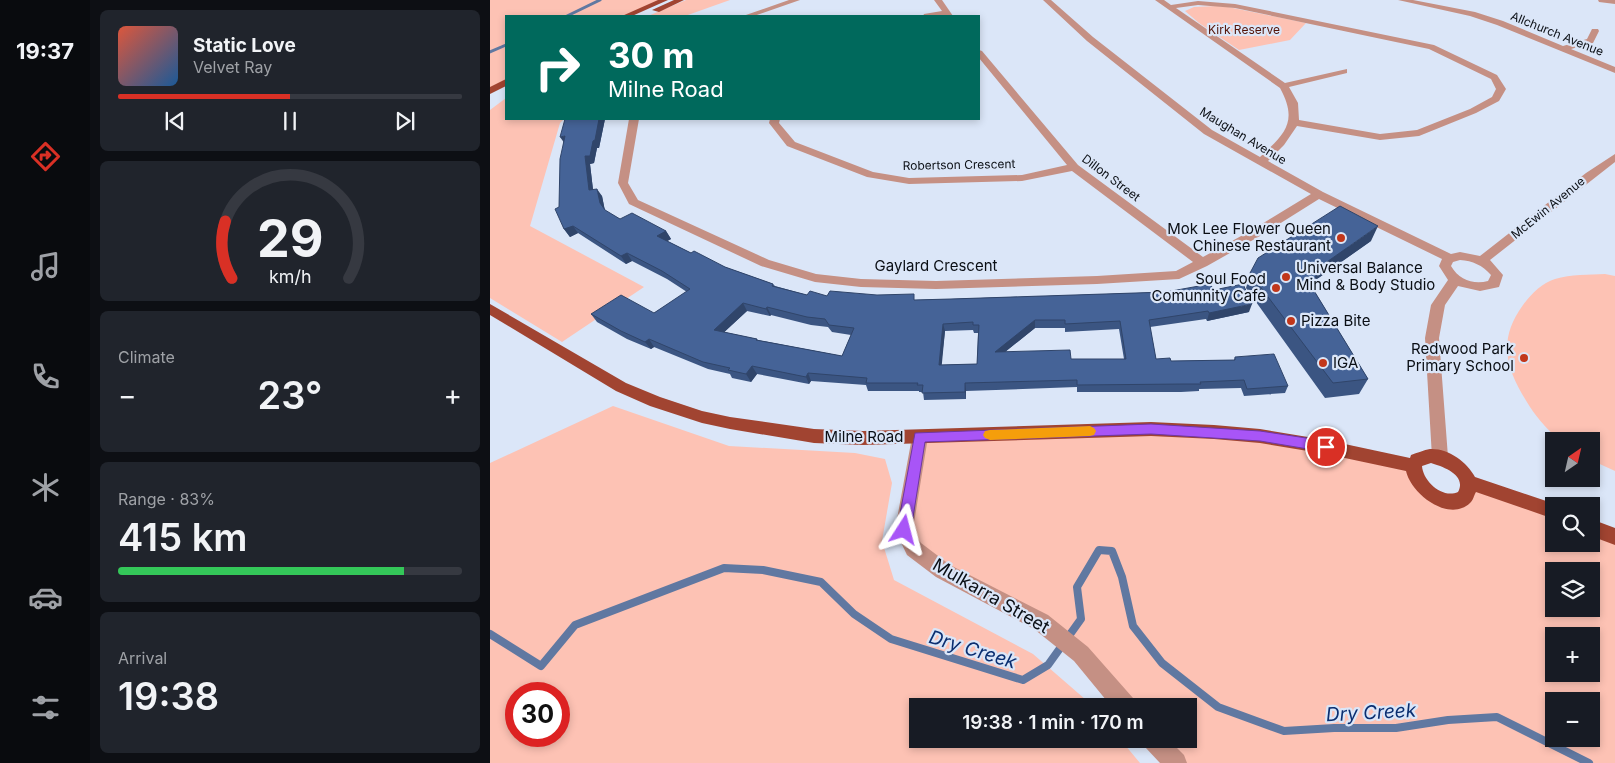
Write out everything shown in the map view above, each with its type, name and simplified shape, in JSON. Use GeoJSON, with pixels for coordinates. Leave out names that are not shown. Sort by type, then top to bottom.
{"type":"FeatureCollection","features":[{"type":"Feature","properties":{"kind":"main road"},"geometry":{"type":"LineString","coordinates":[[628,15],[664,0]]}},
{"type":"Feature","properties":{"kind":"main road"},"geometry":{"type":"LineString","coordinates":[[644,15],[680,0]]}},
{"type":"Feature","properties":{"kind":"main road"},"geometry":{"type":"LineString","coordinates":[[490,91],[505,83]]}},
{"type":"Feature","properties":{"kind":"main road"},"geometry":{"type":"LineString","coordinates":[[490,102],[505,94]]}},
{"type":"Feature","properties":{"kind":"main road","name":"Milne Road"},"geometry":{"type":"LineString","coordinates":[[490,309],[621,387],[656,402],[702,417],[814,436],[863,438],[1151,429],[1214,432],[1260,436],[1326,447],[1414,466]]}},
{"type":"Feature","properties":{"kind":"main road"},"geometry":{"type":"LineString","coordinates":[[1423,457],[1440,457],[1449,460],[1463,470],[1470,484],[1470,491],[1460,500],[1441,499],[1423,488],[1417,481],[1414,466],[1423,457]]}},
{"type":"Feature","properties":{"kind":"main road"},"geometry":{"type":"LineString","coordinates":[[1470,484],[1545,508]]}},
{"type":"Feature","properties":{"kind":"main road"},"geometry":{"type":"LineString","coordinates":[[1600,531],[1615,537]]}},
{"type":"Feature","properties":{"kind":"street"},"geometry":{"type":"LineString","coordinates":[[750,15],[796,0]]}},
{"type":"Feature","properties":{"kind":"street"},"geometry":{"type":"LineString","coordinates":[[938,0],[948,14]]}},
{"type":"Feature","properties":{"kind":"street","name":"Maughan Avenue"},"geometry":{"type":"LineString","coordinates":[[1048,0],[1090,39],[1208,132],[1319,194],[1449,258]]}},
{"type":"Feature","properties":{"kind":"street"},"geometry":{"type":"LineString","coordinates":[[1159,0],[1284,86],[1294,104],[1294,122],[1286,138],[1261,162]]}},
{"type":"Feature","properties":{"kind":"street","name":"Allchurch Avenue"},"geometry":{"type":"LineString","coordinates":[[1402,0],[1472,14],[1500,23],[1615,70]]}},
{"type":"Feature","properties":{"kind":"street"},"geometry":{"type":"LineString","coordinates":[[1602,0],[1615,2]]}},
{"type":"Feature","properties":{"kind":"street"},"geometry":{"type":"LineString","coordinates":[[1170,7],[1198,3],[1235,6],[1432,47],[1494,77],[1501,89],[1496,99],[1473,111],[1419,133],[1380,137],[1294,122]]}},
{"type":"Feature","properties":{"kind":"street"},"geometry":{"type":"LineString","coordinates":[[1562,49],[1590,41],[1595,31]]}},
{"type":"Feature","properties":{"kind":"street","name":"Dillon Street"},"geometry":{"type":"LineString","coordinates":[[980,56],[991,75],[1074,167],[1203,263]]}},
{"type":"Feature","properties":{"kind":"street"},"geometry":{"type":"LineString","coordinates":[[1284,86],[1344,71]]}},
{"type":"Feature","properties":{"kind":"street","name":"Gaylard Crescent"},"geometry":{"type":"LineString","coordinates":[[634,120],[623,183],[633,202],[765,263],[815,278],[861,283],[936,285],[1097,280],[1179,275],[1256,233],[1319,194]]}},
{"type":"Feature","properties":{"kind":"street","name":"Robertson Crescent"},"geometry":{"type":"LineString","coordinates":[[775,120],[774,123],[792,144],[871,174],[909,181],[1022,178],[1074,167]]}},
{"type":"Feature","properties":{"kind":"street","name":"McEwin Avenue"},"geometry":{"type":"LineString","coordinates":[[1482,261],[1590,175],[1615,158]]}},
{"type":"Feature","properties":{"kind":"street"},"geometry":{"type":"LineString","coordinates":[[1467,256],[1482,261],[1494,270],[1497,280],[1494,284],[1482,287],[1473,286],[1456,279],[1444,266],[1449,258],[1467,256]]}},
{"type":"Feature","properties":{"kind":"street"},"geometry":{"type":"LineString","coordinates":[[1440,457],[1432,338],[1438,305],[1456,279]]}},
{"type":"Feature","properties":{"kind":"street","name":"Mulkarra Street"},"geometry":{"type":"LineString","coordinates":[[920,437],[904,530],[914,549],[943,572],[1040,622],[1081,654],[1118,698]]}},
{"type":"Feature","properties":{"kind":"street"},"geometry":{"type":"LineString","coordinates":[[1161,748],[1176,763]]}},
{"type":"Feature","properties":{"kind":"green space"},"geometry":{"type":"Polygon","coordinates":[[[490,0],[664,0],[628,15],[505,15],[505,83],[490,91],[490,0]]]}},
{"type":"Feature","properties":{"kind":"green space"},"geometry":{"type":"Polygon","coordinates":[[[686,0],[730,0],[688,15],[650,15],[686,0]]]}},
{"type":"Feature","properties":{"kind":"green space","name":"Kirk Reserve"},"geometry":{"type":"Polygon","coordinates":[[[1217,6],[1306,23],[1290,40],[1239,50],[1199,23],[1185,11],[1194,7],[1217,6]]]}},
{"type":"Feature","properties":{"kind":"green space"},"geometry":{"type":"Polygon","coordinates":[[[505,99],[505,120],[563,120],[560,123],[530,226],[644,287],[562,342],[490,298],[490,110],[505,99]]]}},
{"type":"Feature","properties":{"kind":"green space"},"geometry":{"type":"Polygon","coordinates":[[[1605,274],[1615,276],[1615,471],[1600,464],[1600,432],[1551,432],[1545,426],[1533,411],[1515,381],[1508,356],[1509,331],[1526,301],[1537,289],[1546,283],[1561,277],[1605,274]]]}},
{"type":"Feature","properties":{"kind":"green space"},"geometry":{"type":"Polygon","coordinates":[[[613,406],[729,446],[855,453],[885,459],[892,483],[882,541],[894,580],[1033,654],[1084,698],[909,698],[909,748],[1128,748],[1140,763],[490,763],[490,463],[613,406]]]}},
{"type":"Feature","properties":{"kind":"green space"},"geometry":{"type":"Polygon","coordinates":[[[1151,429],[1326,447],[1414,473],[1451,501],[1470,483],[1545,508],[1545,552],[1600,552],[1600,531],[1615,537],[1615,763],[1176,763],[1162,748],[1197,748],[1197,698],[1118,698],[1081,654],[943,571],[904,530],[920,437],[1151,429]]]}},
{"type":"Feature","properties":{"kind":"building"},"geometry":{"type":"Polygon","coordinates":[[[565,120],[599,120],[590,156],[585,156],[589,190],[597,189],[600,203],[605,210],[620,219],[632,213],[666,231],[657,236],[691,253],[694,251],[725,267],[773,284],[772,286],[807,295],[810,291],[827,296],[830,291],[877,295],[914,294],[914,300],[1166,292],[1210,284],[1214,290],[1243,284],[1252,304],[1209,313],[1208,311],[1149,320],[1156,359],[1170,358],[1171,361],[1235,360],[1235,357],[1274,354],[1288,386],[1247,389],[1244,380],[1200,382],[1201,384],[1077,385],[1077,380],[965,383],[965,392],[922,393],[923,385],[917,385],[918,383],[866,383],[867,378],[808,373],[806,377],[752,366],[746,374],[703,362],[649,339],[645,342],[591,314],[621,295],[654,313],[690,289],[662,271],[627,253],[621,256],[573,226],[564,229],[555,209],[559,207],[560,159],[565,136],[560,137],[565,120]],[[743,303],[714,330],[842,356],[854,328],[829,325],[825,319],[807,317],[767,307],[766,309],[743,303]],[[1035,320],[995,352],[1070,350],[1071,359],[1126,359],[1120,321],[1065,324],[1065,320],[1035,320]],[[973,322],[943,324],[939,365],[977,364],[979,325],[973,325],[973,322]]]}},
{"type":"Feature","properties":{"kind":"building"},"geometry":{"type":"Polygon","coordinates":[[[1340,206],[1378,226],[1317,271],[1313,289],[1368,379],[1333,383],[1250,273],[1258,258],[1340,206]]]}},
{"type":"Feature","properties":{"kind":"waterway","name":"Dry Creek"},"geometry":{"type":"LineString","coordinates":[[569,15],[600,0]]}},
{"type":"Feature","properties":{"kind":"waterway","name":"Dry Creek"},"geometry":{"type":"LineString","coordinates":[[490,52],[505,45]]}},
{"type":"Feature","properties":{"kind":"waterway","name":"Dry Creek"},"geometry":{"type":"LineString","coordinates":[[490,634],[541,666],[575,625],[724,568],[763,570],[821,582],[854,614],[891,639],[1023,680],[1048,665],[1081,619],[1077,587],[1099,550],[1112,551],[1122,577],[1133,626],[1162,663],[1218,707],[1284,731],[1334,728],[1396,728],[1448,720],[1497,717],[1589,763]]}},
{"type":"Feature","properties":{"kind":"slow traffic"},"geometry":{"type":"LineString","coordinates":[[990,435],[1090,431]]}},
{"type":"Feature","properties":{"kind":"place","name":"Mok Lee Flower Queen Chinese Restaurant"},"geometry":{"type":"Point","coordinates":[1341,238]}},
{"type":"Feature","properties":{"kind":"place","name":"Universal Balance Mind & Body Studio"},"geometry":{"type":"Point","coordinates":[1286,277]}},
{"type":"Feature","properties":{"kind":"place","name":"Soul Food Comunnity Cafe"},"geometry":{"type":"Point","coordinates":[1276,288]}},
{"type":"Feature","properties":{"kind":"place","name":"Pizza Bite"},"geometry":{"type":"Point","coordinates":[1291,321]}},
{"type":"Feature","properties":{"kind":"place","name":"Redwood Park Primary School"},"geometry":{"type":"Point","coordinates":[1524,358]}},
{"type":"Feature","properties":{"kind":"place","name":"IGA"},"geometry":{"type":"Point","coordinates":[1323,363]}},
{"type":"Feature","properties":{"kind":"route"},"geometry":{"type":"LineString","coordinates":[[904,530],[920,437],[1151,429],[1260,436],[1326,447]]}}]}
